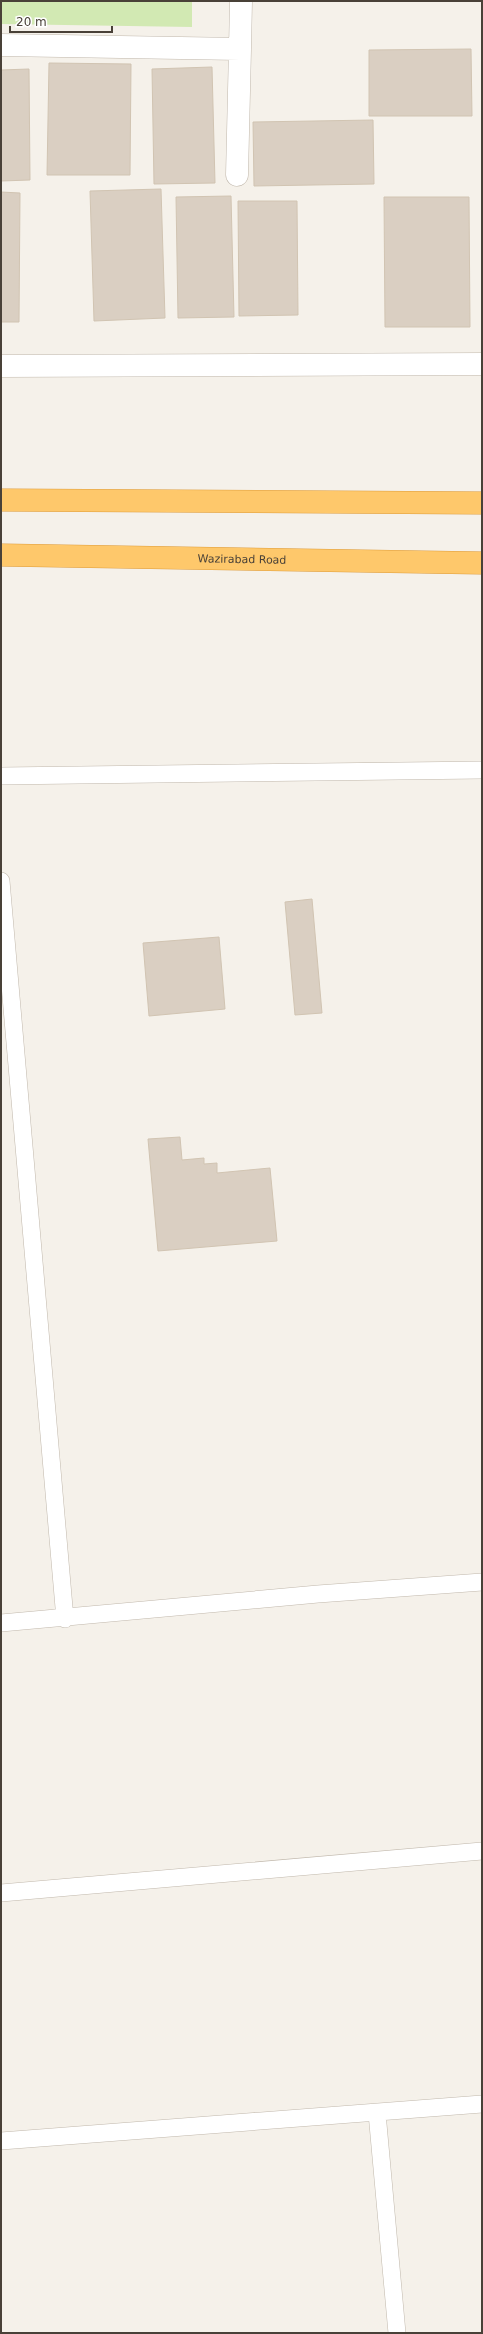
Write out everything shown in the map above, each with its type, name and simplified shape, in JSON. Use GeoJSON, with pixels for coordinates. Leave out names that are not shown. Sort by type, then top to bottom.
{"type":"FeatureCollection","features":[{"type":"Feature","properties":{"kind":"highway"},"geometry":{"type":"LineString","coordinates":[[1,500],[482,503]]}},
{"type":"Feature","properties":{"kind":"highway","name":"Wazirabad Road"},"geometry":{"type":"LineString","coordinates":[[1,554],[482,563]]}},
{"type":"Feature","properties":{"kind":"street"},"geometry":{"type":"LineString","coordinates":[[237,174],[241,1]]}},
{"type":"Feature","properties":{"kind":"street"},"geometry":{"type":"LineString","coordinates":[[1,45],[240,50]]}},
{"type":"Feature","properties":{"kind":"street"},"geometry":{"type":"LineString","coordinates":[[1,366],[482,364]]}},
{"type":"Feature","properties":{"kind":"lane"},"geometry":{"type":"LineString","coordinates":[[1,776],[482,770]]}},
{"type":"Feature","properties":{"kind":"lane"},"geometry":{"type":"LineString","coordinates":[[1,881],[65,1619]]}},
{"type":"Feature","properties":{"kind":"lane"},"geometry":{"type":"LineString","coordinates":[[1,1623],[65,1619],[318,1594],[482,1582]]}},
{"type":"Feature","properties":{"kind":"lane"},"geometry":{"type":"LineString","coordinates":[[1,1893],[482,1851]]}},
{"type":"Feature","properties":{"kind":"lane"},"geometry":{"type":"LineString","coordinates":[[1,2141],[482,2104]]}},
{"type":"Feature","properties":{"kind":"lane"},"geometry":{"type":"LineString","coordinates":[[378,2113],[397,2333]]}},
{"type":"Feature","properties":{"kind":"green space"},"geometry":{"type":"Polygon","coordinates":[[[1,1],[192,1],[192,27],[1,24],[1,1]]]}},
{"type":"Feature","properties":{"kind":"building"},"geometry":{"type":"Polygon","coordinates":[[[471,49],[472,116],[369,116],[369,50],[471,49]]]}},
{"type":"Feature","properties":{"kind":"building"},"geometry":{"type":"Polygon","coordinates":[[[49,63],[131,64],[130,175],[47,175],[49,63]]]}},
{"type":"Feature","properties":{"kind":"building"},"geometry":{"type":"Polygon","coordinates":[[[212,67],[215,183],[154,184],[152,69],[212,67]]]}},
{"type":"Feature","properties":{"kind":"building"},"geometry":{"type":"Polygon","coordinates":[[[29,69],[30,180],[1,181],[1,70],[29,69]]]}},
{"type":"Feature","properties":{"kind":"building"},"geometry":{"type":"Polygon","coordinates":[[[373,120],[374,184],[254,186],[253,122],[373,120]]]}},
{"type":"Feature","properties":{"kind":"building"},"geometry":{"type":"Polygon","coordinates":[[[161,189],[165,318],[94,321],[90,191],[161,189]]]}},
{"type":"Feature","properties":{"kind":"building"},"geometry":{"type":"Polygon","coordinates":[[[1,192],[20,193],[19,322],[1,322],[1,192]]]}},
{"type":"Feature","properties":{"kind":"building"},"geometry":{"type":"Polygon","coordinates":[[[231,196],[234,317],[178,318],[176,197],[231,196]]]}},
{"type":"Feature","properties":{"kind":"building"},"geometry":{"type":"Polygon","coordinates":[[[384,197],[469,197],[470,327],[385,327],[384,197]]]}},
{"type":"Feature","properties":{"kind":"building"},"geometry":{"type":"Polygon","coordinates":[[[238,201],[297,201],[298,315],[239,316],[238,201]]]}},
{"type":"Feature","properties":{"kind":"building"},"geometry":{"type":"Polygon","coordinates":[[[312,899],[322,1013],[295,1015],[285,902],[312,899]]]}},
{"type":"Feature","properties":{"kind":"building"},"geometry":{"type":"Polygon","coordinates":[[[219,937],[225,1009],[149,1016],[143,943],[219,937]]]}},
{"type":"Feature","properties":{"kind":"building"},"geometry":{"type":"Polygon","coordinates":[[[180,1137],[182,1160],[204,1158],[204,1164],[217,1163],[217,1173],[270,1168],[277,1241],[158,1251],[148,1139],[180,1137]]]}}]}
